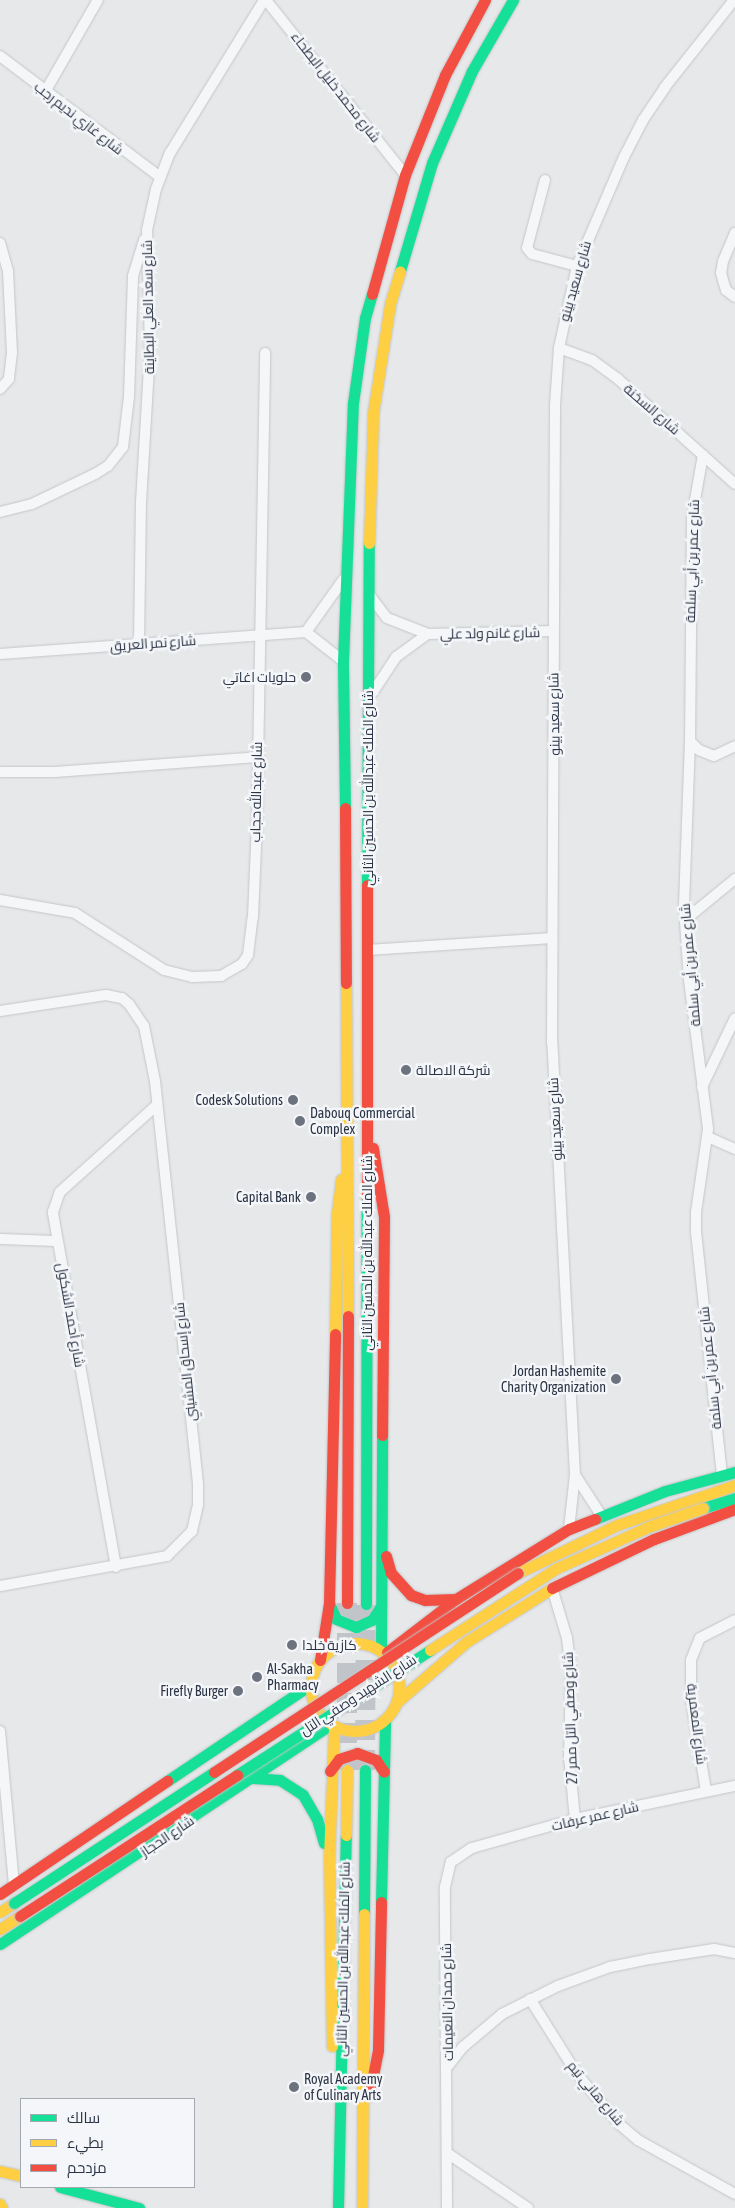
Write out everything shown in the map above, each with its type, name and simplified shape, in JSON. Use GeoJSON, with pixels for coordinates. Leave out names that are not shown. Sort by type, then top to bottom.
{"type":"FeatureCollection","features":[{"type":"Feature","properties":{"kind":"main road","name":"شارع الملك عبدالله بن الحسين الثاني"},"geometry":{"type":"LineString","coordinates":[[347,1603],[348,1148],[343,661],[344,579],[358,357],[375,275],[405,175],[445,75],[485,0]]}},
{"type":"Feature","properties":{"kind":"main road","name":"شارع الملك عبدالله بن الحسين الثاني"},"geometry":{"type":"LineString","coordinates":[[366,1604],[368,592],[373,413],[390,304],[446,127],[472,71],[513,0]]}},
{"type":"Feature","properties":{"kind":"main road"},"geometry":{"type":"LineString","coordinates":[[368,1123],[384,1217],[381,1606],[383,1652],[398,1676],[397,1702]]}},
{"type":"Feature","properties":{"kind":"main road"},"geometry":{"type":"LineString","coordinates":[[0,1894],[310,1685],[320,1660],[329,1603],[334,1496],[337,1206],[348,1148]]}},
{"type":"Feature","properties":{"kind":"main road"},"geometry":{"type":"LineString","coordinates":[[383,1652],[456,1599],[569,1529],[665,1491],[735,1472]]}},
{"type":"Feature","properties":{"kind":"main road","name":"شارع الشهيد وصفي التل"},"geometry":{"type":"LineString","coordinates":[[0,1912],[518,1573],[600,1532],[707,1493],[735,1485]]}},
{"type":"Feature","properties":{"kind":"main road","name":"شارع الشهيد وصفي التل"},"geometry":{"type":"LineString","coordinates":[[0,1929],[555,1570],[648,1527],[735,1498]]}},
{"type":"Feature","properties":{"kind":"main road"},"geometry":{"type":"LineString","coordinates":[[310,1685],[315,1707],[332,1725],[360,1731],[385,1720],[397,1702],[466,1642],[552,1588],[654,1539],[735,1509]]}},
{"type":"Feature","properties":{"kind":"main road"},"geometry":{"type":"LineString","coordinates":[[383,1540],[389,1569],[405,1591],[425,1600],[456,1599]]}},
{"type":"Feature","properties":{"kind":"main road"},"geometry":{"type":"LineString","coordinates":[[329,1603],[336,1619],[352,1626],[368,1623],[381,1606]]}},
{"type":"Feature","properties":{"kind":"main road"},"geometry":{"type":"LineString","coordinates":[[438,1612],[429,1627],[432,1643],[444,1647],[466,1642]]}},
{"type":"Feature","properties":{"kind":"main road"},"geometry":{"type":"LineString","coordinates":[[320,1660],[329,1651],[346,1643],[364,1643],[383,1652]]}},
{"type":"Feature","properties":{"kind":"main road"},"geometry":{"type":"LineString","coordinates":[[257,1722],[273,1716],[289,1722],[297,1737],[295,1750]]}},
{"type":"Feature","properties":{"kind":"main road"},"geometry":{"type":"LineString","coordinates":[[364,2122],[378,2050],[385,1720]]}},
{"type":"Feature","properties":{"kind":"main road"},"geometry":{"type":"LineString","coordinates":[[332,1725],[329,1858],[332,2067],[340,2123]]}},
{"type":"Feature","properties":{"kind":"main road","name":"شارع الحجاز"},"geometry":{"type":"LineString","coordinates":[[0,1944],[332,1725]]}},
{"type":"Feature","properties":{"kind":"main road"},"geometry":{"type":"LineString","coordinates":[[330,1771],[339,1760],[358,1753],[376,1760],[384,1772]]}},
{"type":"Feature","properties":{"kind":"main road","name":"شارع الملك عبدالله بن الحسين الثاني"},"geometry":{"type":"LineString","coordinates":[[338,2208],[347,1770]]}},
{"type":"Feature","properties":{"kind":"main road","name":"شارع الملك عبدالله بن الحسين الثاني"},"geometry":{"type":"LineString","coordinates":[[362,2208],[365,1770]]}},
{"type":"Feature","properties":{"kind":"main road"},"geometry":{"type":"LineString","coordinates":[[253,1778],[280,1780],[303,1795],[317,1819],[329,1858]]}},
{"type":"Feature","properties":{"kind":"main road"},"geometry":{"type":"LineString","coordinates":[[0,2171],[20,2176]]}},
{"type":"Feature","properties":{"kind":"main road"},"geometry":{"type":"LineString","coordinates":[[64,2188],[138,2208]]}},
{"type":"Feature","properties":{"kind":"main road"},"geometry":{"type":"LineString","coordinates":[[0,2204],[2,2208]]}},
{"type":"Feature","properties":{"kind":"street"},"geometry":{"type":"LineString","coordinates":[[45,92],[98,0]]}},
{"type":"Feature","properties":{"kind":"street","name":"شارع محمد خليل البطحاء"},"geometry":{"type":"LineString","coordinates":[[265,0],[405,175]]}},
{"type":"Feature","properties":{"kind":"street","name":"شارع سعد العلي البطاينة"},"geometry":{"type":"LineString","coordinates":[[139,643],[141,502],[150,350],[147,230],[160,177],[202,97],[265,0]]}},
{"type":"Feature","properties":{"kind":"street","name":"شارع سعيد بينو"},"geometry":{"type":"LineString","coordinates":[[569,1529],[576,1475],[552,1052],[554,405],[559,348],[577,266],[598,213],[643,120],[692,51],[734,0]]}},
{"type":"Feature","properties":{"kind":"street","name":"شارع غازي نديم رجب"},"geometry":{"type":"LineString","coordinates":[[0,56],[45,92],[160,177]]}},
{"type":"Feature","properties":{"kind":"street"},"geometry":{"type":"LineString","coordinates":[[545,180],[527,248],[532,254],[577,266]]}},
{"type":"Feature","properties":{"kind":"street"},"geometry":{"type":"LineString","coordinates":[[0,512],[32,504],[95,474],[108,466],[123,447],[129,396],[133,276],[147,230]]}},
{"type":"Feature","properties":{"kind":"street"},"geometry":{"type":"LineString","coordinates":[[735,233],[723,262],[726,290],[735,297]]}},
{"type":"Feature","properties":{"kind":"street"},"geometry":{"type":"LineString","coordinates":[[0,243],[8,271],[12,353],[9,379],[0,389]]}},
{"type":"Feature","properties":{"kind":"street","name":"شارع السخنة"},"geometry":{"type":"LineString","coordinates":[[559,348],[602,368],[735,484]]}},
{"type":"Feature","properties":{"kind":"street","name":"شارع عبدالله حجاب"},"geometry":{"type":"LineString","coordinates":[[0,900],[75,913],[164,970],[209,977],[233,970],[242,964],[251,945],[257,822],[265,353]]}},
{"type":"Feature","properties":{"kind":"street","name":"شارع عمر بن أبي سلمة"},"geometry":{"type":"LineString","coordinates":[[703,455],[692,517],[690,741],[685,920],[708,1137],[696,1212],[696,1232],[722,1474]]}},
{"type":"Feature","properties":{"kind":"street"},"geometry":{"type":"LineString","coordinates":[[343,661],[306,632],[344,579]]}},
{"type":"Feature","properties":{"kind":"street","name":"شارع غانم ولد علي"},"geometry":{"type":"LineString","coordinates":[[368,592],[387,618],[428,634],[553,631]]}},
{"type":"Feature","properties":{"kind":"street","name":"شارع نمر العريق"},"geometry":{"type":"LineString","coordinates":[[0,654],[139,643],[259,637],[306,632]]}},
{"type":"Feature","properties":{"kind":"street","name":"شارع غانم ولد علي"},"geometry":{"type":"LineString","coordinates":[[368,700],[396,657],[428,634]]}},
{"type":"Feature","properties":{"kind":"street"},"geometry":{"type":"LineString","coordinates":[[690,741],[699,750],[714,756],[735,746]]}},
{"type":"Feature","properties":{"kind":"street"},"geometry":{"type":"LineString","coordinates":[[0,772],[55,772],[257,757]]}},
{"type":"Feature","properties":{"kind":"street"},"geometry":{"type":"LineString","coordinates":[[685,920],[735,879]]}},
{"type":"Feature","properties":{"kind":"street"},"geometry":{"type":"LineString","coordinates":[[368,950],[552,938]]}},
{"type":"Feature","properties":{"kind":"street","name":"شارع إسحاق المشيني"},"geometry":{"type":"LineString","coordinates":[[0,1011],[91,996],[122,998],[135,1009],[144,1026],[157,1105],[187,1372],[198,1505],[192,1531],[176,1549],[157,1558],[116,1567],[0,1586]]}},
{"type":"Feature","properties":{"kind":"street"},"geometry":{"type":"LineString","coordinates":[[702,1087],[735,1018]]}},
{"type":"Feature","properties":{"kind":"street","name":"شارع أحمد الشكول"},"geometry":{"type":"LineString","coordinates":[[116,1567],[53,1212],[60,1192],[157,1105]]}},
{"type":"Feature","properties":{"kind":"street"},"geometry":{"type":"LineString","coordinates":[[708,1137],[735,1150]]}},
{"type":"Feature","properties":{"kind":"street"},"geometry":{"type":"LineString","coordinates":[[0,1239],[57,1241]]}},
{"type":"Feature","properties":{"kind":"street","name":"شارع سعيد بينو"},"geometry":{"type":"LineString","coordinates":[[576,1475],[601,1515]]}},
{"type":"Feature","properties":{"kind":"street","name":"شارع وصفي التل ممر 27"},"geometry":{"type":"LineString","coordinates":[[552,1588],[567,1638],[571,1670],[569,1756],[574,1819]]}},
{"type":"Feature","properties":{"kind":"street","name":"شارع المعمرية"},"geometry":{"type":"LineString","coordinates":[[706,1791],[691,1699],[691,1660],[700,1638],[735,1620]]}},
{"type":"Feature","properties":{"kind":"street"},"geometry":{"type":"LineString","coordinates":[[0,1731],[2,1803],[14,1885]]}},
{"type":"Feature","properties":{"kind":"street","name":"شارع عمر عرفات"},"geometry":{"type":"LineString","coordinates":[[458,1856],[472,1848],[574,1819],[735,1786]]}},
{"type":"Feature","properties":{"kind":"street","name":"شارع حمدان النعيمات"},"geometry":{"type":"LineString","coordinates":[[447,2208],[448,2066],[445,1887],[446,1874],[458,1856]]}},
{"type":"Feature","properties":{"kind":"street"},"geometry":{"type":"LineString","coordinates":[[448,2066],[482,2030],[502,2014],[530,1999],[618,1966],[695,1951],[735,1953]]}},
{"type":"Feature","properties":{"kind":"street","name":"شارع هاني تيم"},"geometry":{"type":"LineString","coordinates":[[530,1999],[577,2074],[619,2124],[638,2140],[735,2194]]}},
{"type":"Feature","properties":{"kind":"street"},"geometry":{"type":"LineString","coordinates":[[447,2153],[528,2208]]}},
{"type":"Feature","properties":{"kind":"tunnel"},"geometry":{"type":"LineString","coordinates":[[347,1603],[347,1770]]}},
{"type":"Feature","properties":{"kind":"tunnel"},"geometry":{"type":"LineString","coordinates":[[365,1770],[366,1605]]}},
{"type":"Feature","properties":{"kind":"traffic: fast"},"geometry":{"type":"LineString","coordinates":[[400,271],[432,163],[472,71],[513,0]]}},
{"type":"Feature","properties":{"kind":"traffic: fast"},"geometry":{"type":"LineString","coordinates":[[345,808],[343,661],[353,403],[365,318],[372,294]]}},
{"type":"Feature","properties":{"kind":"traffic: fast"},"geometry":{"type":"LineString","coordinates":[[367,885],[369,543]]}},
{"type":"Feature","properties":{"kind":"traffic: fast"},"geometry":{"type":"LineString","coordinates":[[366,1604],[367,1197]]}},
{"type":"Feature","properties":{"kind":"traffic: fast"},"geometry":{"type":"LineString","coordinates":[[381,1651],[382,1435]]}},
{"type":"Feature","properties":{"kind":"traffic: fast"},"geometry":{"type":"LineString","coordinates":[[595,1519],[665,1491],[735,1472]]}},
{"type":"Feature","properties":{"kind":"traffic: fast"},"geometry":{"type":"LineString","coordinates":[[703,1508],[735,1498]]}},
{"type":"Feature","properties":{"kind":"traffic: fast"},"geometry":{"type":"LineString","coordinates":[[329,1603],[336,1619],[356,1627],[372,1620],[381,1606]]}},
{"type":"Feature","properties":{"kind":"traffic: fast"},"geometry":{"type":"LineString","coordinates":[[237,1775],[430,1650]]}},
{"type":"Feature","properties":{"kind":"traffic: fast"},"geometry":{"type":"LineString","coordinates":[[167,1781],[310,1685]]}},
{"type":"Feature","properties":{"kind":"traffic: fast"},"geometry":{"type":"LineString","coordinates":[[381,1902],[385,1720]]}},
{"type":"Feature","properties":{"kind":"traffic: fast"},"geometry":{"type":"LineString","coordinates":[[0,1944],[331,1724]]}},
{"type":"Feature","properties":{"kind":"traffic: fast"},"geometry":{"type":"LineString","coordinates":[[364,1914],[365,1770]]}},
{"type":"Feature","properties":{"kind":"traffic: fast"},"geometry":{"type":"LineString","coordinates":[[14,1903],[214,1772]]}},
{"type":"Feature","properties":{"kind":"traffic: fast"},"geometry":{"type":"LineString","coordinates":[[253,1778],[280,1780],[303,1795],[317,1819],[324,1843]]}},
{"type":"Feature","properties":{"kind":"traffic: fast"},"geometry":{"type":"LineString","coordinates":[[338,2208],[346,1835]]}},
{"type":"Feature","properties":{"kind":"traffic: fast"},"geometry":{"type":"LineString","coordinates":[[64,2188],[139,2208]]}},
{"type":"Feature","properties":{"kind":"traffic: slow"},"geometry":{"type":"LineString","coordinates":[[369,543],[373,413],[390,304],[400,271]]}},
{"type":"Feature","properties":{"kind":"traffic: slow"},"geometry":{"type":"LineString","coordinates":[[346,983],[348,1316]]}},
{"type":"Feature","properties":{"kind":"traffic: slow"},"geometry":{"type":"LineString","coordinates":[[335,1334],[337,1213],[341,1179]]}},
{"type":"Feature","properties":{"kind":"traffic: slow"},"geometry":{"type":"LineString","coordinates":[[518,1573],[617,1525],[735,1485]]}},
{"type":"Feature","properties":{"kind":"traffic: slow"},"geometry":{"type":"LineString","coordinates":[[430,1650],[555,1569],[648,1527],[703,1508]]}},
{"type":"Feature","properties":{"kind":"traffic: slow"},"geometry":{"type":"LineString","coordinates":[[397,1702],[466,1642],[552,1588]]}},
{"type":"Feature","properties":{"kind":"traffic: slow"},"geometry":{"type":"LineString","coordinates":[[346,1643],[364,1643],[380,1650],[392,1662],[399,1678],[399,1687],[399,1696],[392,1712],[380,1724],[364,1731],[346,1731],[330,1724],[318,1712],[311,1696],[311,1678],[318,1662],[330,1650],[346,1643]]}},
{"type":"Feature","properties":{"kind":"traffic: slow"},"geometry":{"type":"LineString","coordinates":[[332,2046],[329,1858],[334,1726]]}},
{"type":"Feature","properties":{"kind":"traffic: slow"},"geometry":{"type":"LineString","coordinates":[[346,1835],[347,1770]]}},
{"type":"Feature","properties":{"kind":"traffic: slow"},"geometry":{"type":"LineString","coordinates":[[0,1912],[14,1903]]}},
{"type":"Feature","properties":{"kind":"traffic: slow"},"geometry":{"type":"LineString","coordinates":[[362,2208],[364,1914]]}},
{"type":"Feature","properties":{"kind":"traffic: slow"},"geometry":{"type":"LineString","coordinates":[[0,1929],[20,1916]]}},
{"type":"Feature","properties":{"kind":"traffic: slow"},"geometry":{"type":"LineString","coordinates":[[0,2171],[20,2176]]}},
{"type":"Feature","properties":{"kind":"traffic: slow"},"geometry":{"type":"LineString","coordinates":[[0,2204],[2,2208]]}},
{"type":"Feature","properties":{"kind":"traffic: jam"},"geometry":{"type":"LineString","coordinates":[[372,294],[405,175],[445,75],[485,0]]}},
{"type":"Feature","properties":{"kind":"traffic: jam"},"geometry":{"type":"LineString","coordinates":[[345,808],[346,983]]}},
{"type":"Feature","properties":{"kind":"traffic: jam"},"geometry":{"type":"LineString","coordinates":[[367,885],[367,1197]]}},
{"type":"Feature","properties":{"kind":"traffic: jam"},"geometry":{"type":"LineString","coordinates":[[373,1148],[384,1217],[382,1435]]}},
{"type":"Feature","properties":{"kind":"traffic: jam"},"geometry":{"type":"LineString","coordinates":[[347,1603],[348,1316]]}},
{"type":"Feature","properties":{"kind":"traffic: jam"},"geometry":{"type":"LineString","coordinates":[[320,1660],[329,1603],[335,1334]]}},
{"type":"Feature","properties":{"kind":"traffic: jam"},"geometry":{"type":"LineString","coordinates":[[552,1588],[654,1539],[735,1509]]}},
{"type":"Feature","properties":{"kind":"traffic: jam"},"geometry":{"type":"LineString","coordinates":[[387,1652],[456,1599],[569,1529],[595,1519]]}},
{"type":"Feature","properties":{"kind":"traffic: jam"},"geometry":{"type":"LineString","coordinates":[[386,1556],[391,1573],[411,1595],[425,1600],[456,1599]]}},
{"type":"Feature","properties":{"kind":"traffic: jam"},"geometry":{"type":"LineString","coordinates":[[214,1772],[518,1573]]}},
{"type":"Feature","properties":{"kind":"traffic: jam"},"geometry":{"type":"LineString","coordinates":[[330,1771],[339,1759],[357,1753],[376,1760],[384,1772]]}},
{"type":"Feature","properties":{"kind":"traffic: jam"},"geometry":{"type":"LineString","coordinates":[[20,1916],[237,1775]]}},
{"type":"Feature","properties":{"kind":"traffic: jam"},"geometry":{"type":"LineString","coordinates":[[0,1894],[167,1781]]}},
{"type":"Feature","properties":{"kind":"traffic: jam"},"geometry":{"type":"LineString","coordinates":[[369,2096],[378,2050],[381,1902]]}},
{"type":"Feature","properties":{"kind":"place","name":"حلويات اغاتي"},"geometry":{"type":"Point","coordinates":[306,677]}},
{"type":"Feature","properties":{"kind":"place","name":"شركة الاصالة"},"geometry":{"type":"Point","coordinates":[406,1070]}},
{"type":"Feature","properties":{"kind":"place","name":"Codesk Solutions"},"geometry":{"type":"Point","coordinates":[293,1100]}},
{"type":"Feature","properties":{"kind":"place","name":"Dabouq Commercial Complex"},"geometry":{"type":"Point","coordinates":[300,1121]}},
{"type":"Feature","properties":{"kind":"place","name":"Capital Bank"},"geometry":{"type":"Point","coordinates":[311,1197]}},
{"type":"Feature","properties":{"kind":"place","name":"Jordan Hashemite Charity Organization"},"geometry":{"type":"Point","coordinates":[616,1379]}},
{"type":"Feature","properties":{"kind":"place","name":"كازية خلدا"},"geometry":{"type":"Point","coordinates":[292,1645]}},
{"type":"Feature","properties":{"kind":"place","name":"Al-Sakha Pharmacy"},"geometry":{"type":"Point","coordinates":[257,1677]}},
{"type":"Feature","properties":{"kind":"place","name":"Firefly Burger"},"geometry":{"type":"Point","coordinates":[238,1691]}},
{"type":"Feature","properties":{"kind":"place","name":"Royal Academy of Culinary Arts"},"geometry":{"type":"Point","coordinates":[294,2087]}}]}
